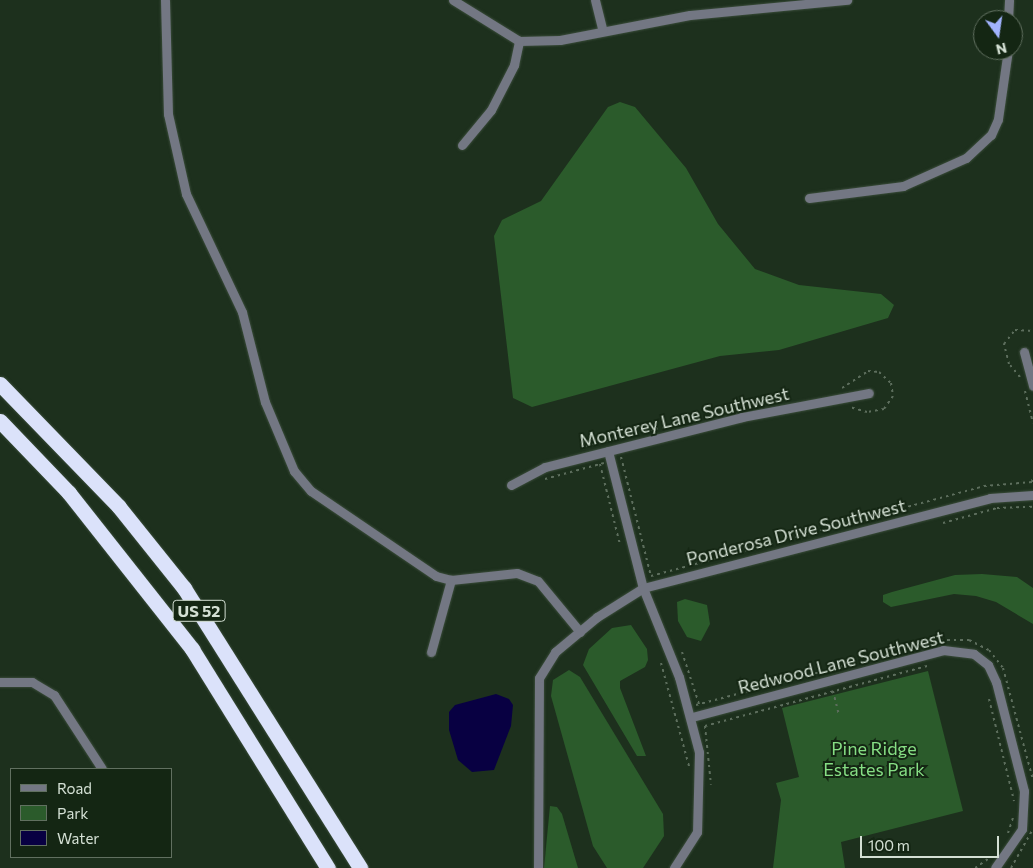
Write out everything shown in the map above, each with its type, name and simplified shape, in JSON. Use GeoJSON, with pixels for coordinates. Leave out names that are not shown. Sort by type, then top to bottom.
{"type":"FeatureCollection","features":[{"type":"Feature","properties":{"kind":"highway","name":"US 52"},"geometry":{"type":"LineString","coordinates":[[0,384],[106,493],[184,588],[360,868]]}},
{"type":"Feature","properties":{"kind":"highway","name":"US 52"},"geometry":{"type":"LineString","coordinates":[[0,421],[69,493],[192,649],[328,868]]}},
{"type":"Feature","properties":{"kind":"street"},"geometry":{"type":"LineString","coordinates":[[165,0],[168,114],[186,194],[242,312],[265,402],[287,460],[311,491],[422,569],[451,580],[504,573],[527,576],[538,582],[580,632]]}},
{"type":"Feature","properties":{"kind":"street"},"geometry":{"type":"LineString","coordinates":[[453,0],[519,41],[560,40],[690,15],[847,0]]}},
{"type":"Feature","properties":{"kind":"street"},"geometry":{"type":"LineString","coordinates":[[595,0],[602,31]]}},
{"type":"Feature","properties":{"kind":"street"},"geometry":{"type":"LineString","coordinates":[[462,145],[492,110],[514,65],[519,41]]}},
{"type":"Feature","properties":{"kind":"street"},"geometry":{"type":"LineString","coordinates":[[809,198],[903,186],[966,158],[991,135],[998,119],[1007,60]]}},
{"type":"Feature","properties":{"kind":"street"},"geometry":{"type":"LineString","coordinates":[[1024,352],[1033,386]]}},
{"type":"Feature","properties":{"kind":"street","name":"Monterey Lane Southwest"},"geometry":{"type":"LineString","coordinates":[[511,485],[532,472],[608,451],[742,417],[869,393]]}},
{"type":"Feature","properties":{"kind":"street"},"geometry":{"type":"LineString","coordinates":[[608,451],[643,588],[692,717],[700,761],[699,822],[693,842],[674,868]]}},
{"type":"Feature","properties":{"kind":"street","name":"Ponderosa Drive Southwest"},"geometry":{"type":"LineString","coordinates":[[538,868],[539,678],[555,652],[580,632],[643,588],[990,498],[1033,495]]}},
{"type":"Feature","properties":{"kind":"street"},"geometry":{"type":"LineString","coordinates":[[431,652],[451,580]]}},
{"type":"Feature","properties":{"kind":"street","name":"Redwood Lane Southwest"},"geometry":{"type":"LineString","coordinates":[[692,717],[943,650],[974,654],[988,664],[996,682],[1024,791],[1022,829],[995,868]]}},
{"type":"Feature","properties":{"kind":"street"},"geometry":{"type":"LineString","coordinates":[[0,682],[32,682],[54,695],[101,768]]}},
{"type":"Feature","properties":{"kind":"path"},"geometry":{"type":"LineString","coordinates":[[844,407],[879,412],[889,405],[892,387]]}},
{"type":"Feature","properties":{"kind":"path"},"geometry":{"type":"LineString","coordinates":[[631,455],[621,457],[651,576],[984,486],[1032,482],[1033,476]]}},
{"type":"Feature","properties":{"kind":"path"},"geometry":{"type":"LineString","coordinates":[[545,479],[600,464],[620,545]]}},
{"type":"Feature","properties":{"kind":"path"},"geometry":{"type":"LineString","coordinates":[[943,523],[997,508],[1033,508]]}},
{"type":"Feature","properties":{"kind":"path"},"geometry":{"type":"LineString","coordinates":[[682,652],[699,704],[941,640],[969,640],[989,650],[1002,668],[1033,780]]}},
{"type":"Feature","properties":{"kind":"path"},"geometry":{"type":"LineString","coordinates":[[661,662],[684,736],[689,775]]}},
{"type":"Feature","properties":{"kind":"path"},"geometry":{"type":"LineString","coordinates":[[711,785],[705,726],[927,666]]}},
{"type":"Feature","properties":{"kind":"path"},"geometry":{"type":"LineString","coordinates":[[833,692],[839,715]]}},
{"type":"Feature","properties":{"kind":"path"},"geometry":{"type":"LineString","coordinates":[[989,699],[1013,792],[1013,817],[1004,841]]}},
{"type":"Feature","properties":{"kind":"path"},"geometry":{"type":"LineString","coordinates":[[1011,868],[1033,829]]}},
{"type":"Feature","properties":{"kind":"path"},"geometry":{"type":"LineString","coordinates":[[975,868],[998,849]]}},
{"type":"Feature","properties":{"kind":"green space"},"geometry":{"type":"Polygon","coordinates":[[[620,102],[635,107],[686,168],[718,224],[755,269],[799,285],[881,294],[894,305],[888,318],[779,350],[720,356],[532,407],[513,398],[494,236],[502,220],[541,201],[608,107],[620,102]]]}},
{"type":"Feature","properties":{"kind":"green space"},"geometry":{"type":"Polygon","coordinates":[[[982,574],[1017,577],[1033,588],[1033,624],[996,602],[976,596],[954,594],[891,607],[883,602],[883,595],[892,592],[955,575],[982,574]]]}},
{"type":"Feature","properties":{"kind":"green space"},"geometry":{"type":"Polygon","coordinates":[[[685,599],[707,605],[710,624],[701,641],[687,637],[678,621],[677,602],[685,599]]]}},
{"type":"Feature","properties":{"kind":"green space"},"geometry":{"type":"Polygon","coordinates":[[[631,625],[647,649],[648,660],[645,667],[620,681],[620,688],[646,756],[637,756],[583,665],[589,649],[612,628],[631,625]]]}},
{"type":"Feature","properties":{"kind":"green space"},"geometry":{"type":"Polygon","coordinates":[[[569,670],[580,677],[663,814],[664,836],[643,868],[607,868],[593,846],[551,696],[553,680],[569,670]]]}},
{"type":"Feature","properties":{"kind":"green space","name":"Pine Ridge Estates Park"},"geometry":{"type":"Polygon","coordinates":[[[928,671],[963,811],[841,842],[845,868],[773,868],[781,800],[776,783],[799,777],[782,708],[928,671]]]}},
{"type":"Feature","properties":{"kind":"green space"},"geometry":{"type":"Polygon","coordinates":[[[550,806],[557,807],[562,814],[578,868],[544,868],[550,806]]]}},
{"type":"Feature","properties":{"kind":"water"},"geometry":{"type":"Polygon","coordinates":[[[496,694],[509,699],[513,705],[511,726],[494,770],[472,772],[458,760],[449,730],[449,712],[455,705],[496,694]]]}}]}
